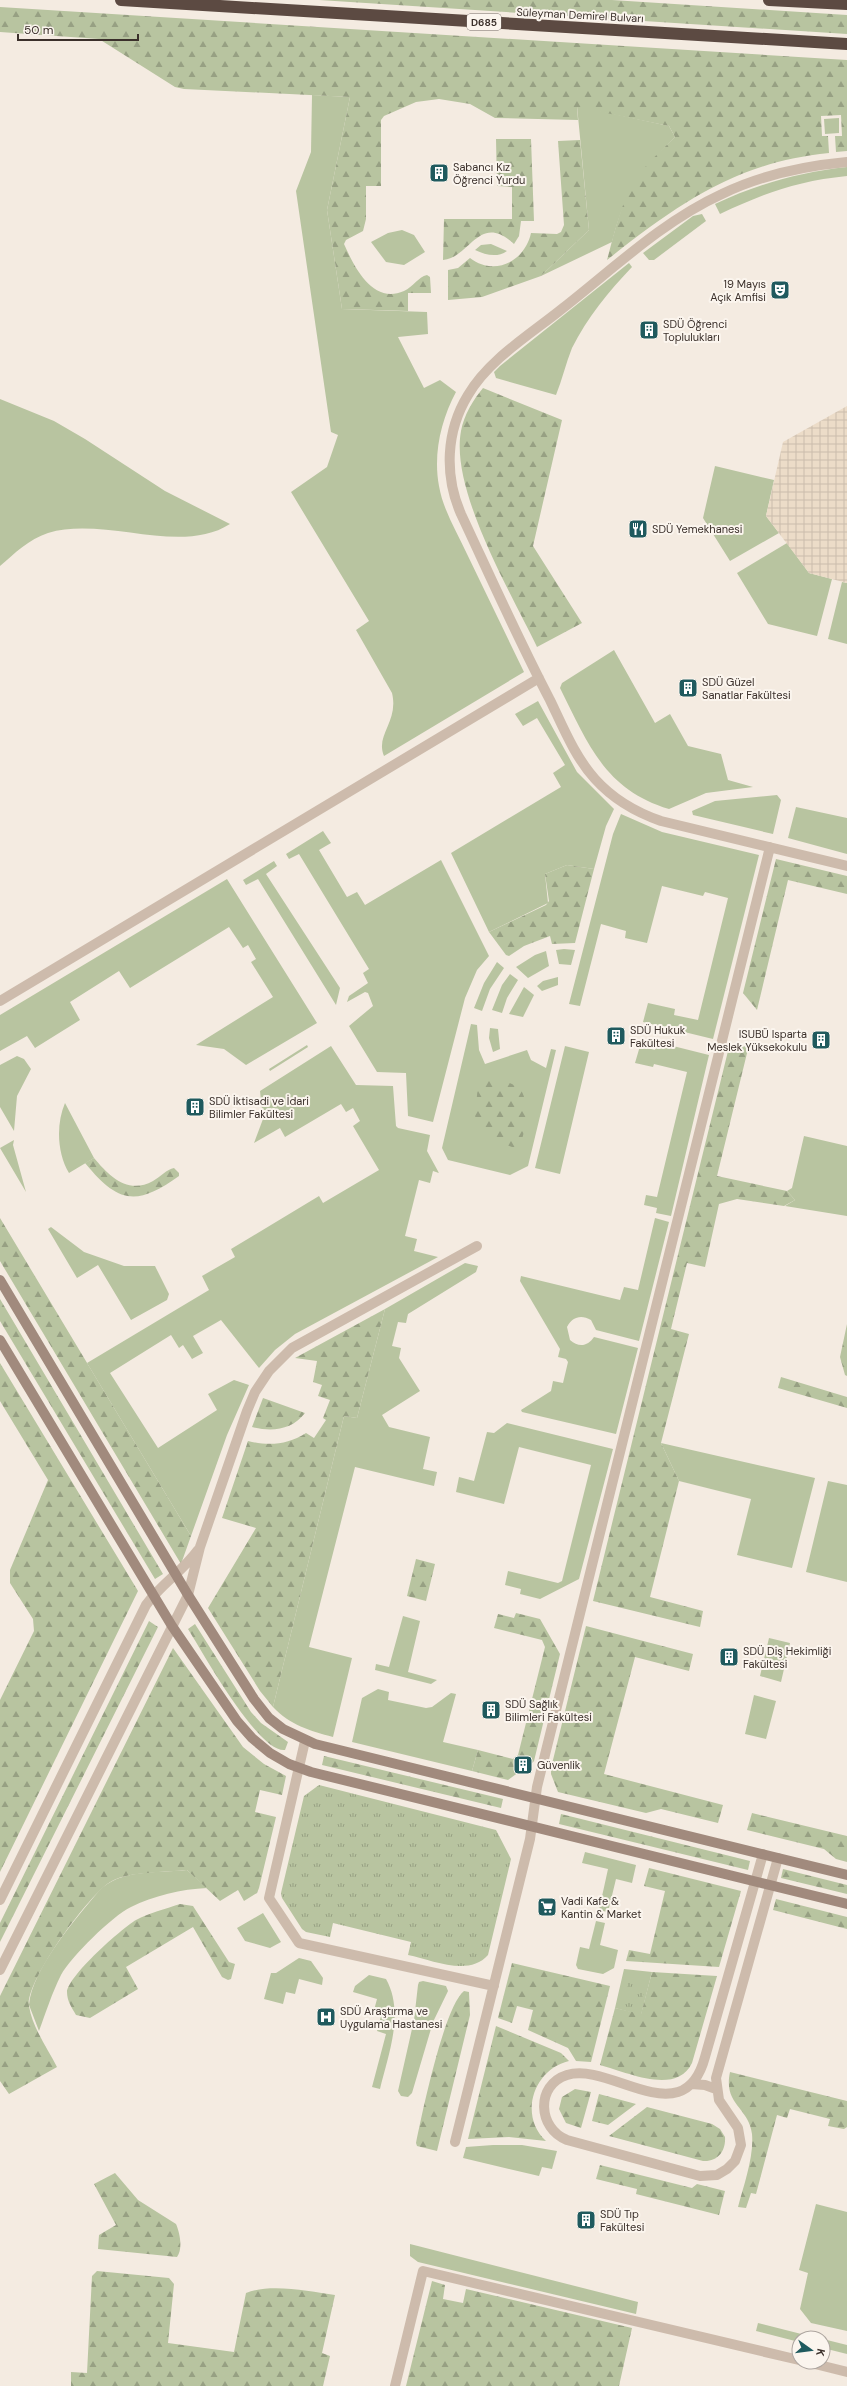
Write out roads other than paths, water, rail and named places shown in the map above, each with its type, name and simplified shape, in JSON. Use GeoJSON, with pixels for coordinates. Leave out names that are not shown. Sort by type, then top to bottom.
{"type":"FeatureCollection","features":[{"type":"Feature","properties":{"kind":"highway","name":"Süleyman Demirel Bulvarı"},"geometry":{"type":"LineString","coordinates":[[121,0],[847,44]]}},
{"type":"Feature","properties":{"kind":"highway"},"geometry":{"type":"LineString","coordinates":[[769,0],[847,4]]}},
{"type":"Feature","properties":{"kind":"street"},"geometry":{"type":"LineString","coordinates":[[847,162],[803,168],[762,178],[722,194],[684,214],[661,230],[495,363],[478,380],[468,394],[457,416],[451,441],[450,474],[454,494],[461,514],[539,678],[584,766],[598,782],[620,801],[661,821],[847,866]]}},
{"type":"Feature","properties":{"kind":"street"},"geometry":{"type":"LineString","coordinates":[[0,1001],[539,678]]}},
{"type":"Feature","properties":{"kind":"street"},"geometry":{"type":"LineString","coordinates":[[456,2142],[532,1826],[535,1798],[770,847]]}},
{"type":"Feature","properties":{"kind":"street"},"geometry":{"type":"LineString","coordinates":[[0,1970],[188,1595],[200,1547],[247,1411],[261,1382],[278,1360],[296,1346],[477,1246]]}},
{"type":"Feature","properties":{"kind":"street"},"geometry":{"type":"LineString","coordinates":[[0,1280],[188,1595],[261,1709],[283,1729],[305,1741],[847,1875]]}},
{"type":"Feature","properties":{"kind":"street"},"geometry":{"type":"LineString","coordinates":[[0,1340],[172,1626],[246,1733],[270,1753],[299,1768],[847,1904]]}},
{"type":"Feature","properties":{"kind":"street"},"geometry":{"type":"LineString","coordinates":[[0,1900],[141,1616],[153,1595],[189,1562],[200,1547]]}},
{"type":"Feature","properties":{"kind":"street"},"geometry":{"type":"LineString","coordinates":[[305,1741],[269,1898],[299,1943],[494,1986]]}},
{"type":"Feature","properties":{"kind":"street"},"geometry":{"type":"LineString","coordinates":[[763,1854],[703,2066],[691,2084],[678,2092],[662,2094],[584,2074],[567,2075],[557,2080],[549,2089],[544,2105],[545,2116],[552,2131],[567,2140],[700,2176],[712,2176],[722,2172],[731,2165],[738,2156],[740,2145],[738,2128],[721,2105],[716,2089],[718,2071],[778,1858]]}},
{"type":"Feature","properties":{"kind":"street"},"geometry":{"type":"LineString","coordinates":[[691,2084],[705,2085],[716,2089]]}},
{"type":"Feature","properties":{"kind":"street"},"geometry":{"type":"LineString","coordinates":[[395,2386],[423,2271],[791,2358]]}},
{"type":"Feature","properties":{"kind":"street"},"geometry":{"type":"LineString","coordinates":[[831,2368],[847,2372]]}},
{"type":"Feature","properties":{"kind":"place","name":"Sabancı Kız Öğrenci Yurdu"},"geometry":{"type":"Point","coordinates":[439,173]}},
{"type":"Feature","properties":{"kind":"place","name":"19 Mayıs Açık Amfisi"},"geometry":{"type":"Point","coordinates":[780,290]}},
{"type":"Feature","properties":{"kind":"place","name":"SDÜ Öğrenci Toplulukları"},"geometry":{"type":"Point","coordinates":[649,330]}},
{"type":"Feature","properties":{"kind":"place","name":"SDÜ Yemekhanesi"},"geometry":{"type":"Point","coordinates":[638,529]}},
{"type":"Feature","properties":{"kind":"place","name":"SDÜ Güzel Sanatlar Fakültesi"},"geometry":{"type":"Point","coordinates":[688,688]}},
{"type":"Feature","properties":{"kind":"place","name":"SDÜ Hukuk Fakültesi"},"geometry":{"type":"Point","coordinates":[616,1036]}},
{"type":"Feature","properties":{"kind":"place","name":"ISUBÜ Isparta Meslek Yüksekokulu"},"geometry":{"type":"Point","coordinates":[821,1040]}},
{"type":"Feature","properties":{"kind":"place","name":"SDÜ İktisadi ve İdari Bilimler Fakültesi"},"geometry":{"type":"Point","coordinates":[195,1107]}},
{"type":"Feature","properties":{"kind":"place","name":"SDÜ Diş Hekimliği Fakültesi"},"geometry":{"type":"Point","coordinates":[729,1657]}},
{"type":"Feature","properties":{"kind":"place","name":"SDÜ Sağlık Bilimleri Fakültesi"},"geometry":{"type":"Point","coordinates":[491,1710]}},
{"type":"Feature","properties":{"kind":"place","name":"Güvenlik"},"geometry":{"type":"Point","coordinates":[523,1765]}},
{"type":"Feature","properties":{"kind":"place","name":"Vadi Kafe & Kantin & Market"},"geometry":{"type":"Point","coordinates":[547,1907]}},
{"type":"Feature","properties":{"kind":"place","name":"SDÜ Araştırma ve Uygulama Hastanesi"},"geometry":{"type":"Point","coordinates":[326,2017]}},
{"type":"Feature","properties":{"kind":"place","name":"SDÜ Tıp Fakültesi"},"geometry":{"type":"Point","coordinates":[586,2220]}}]}
